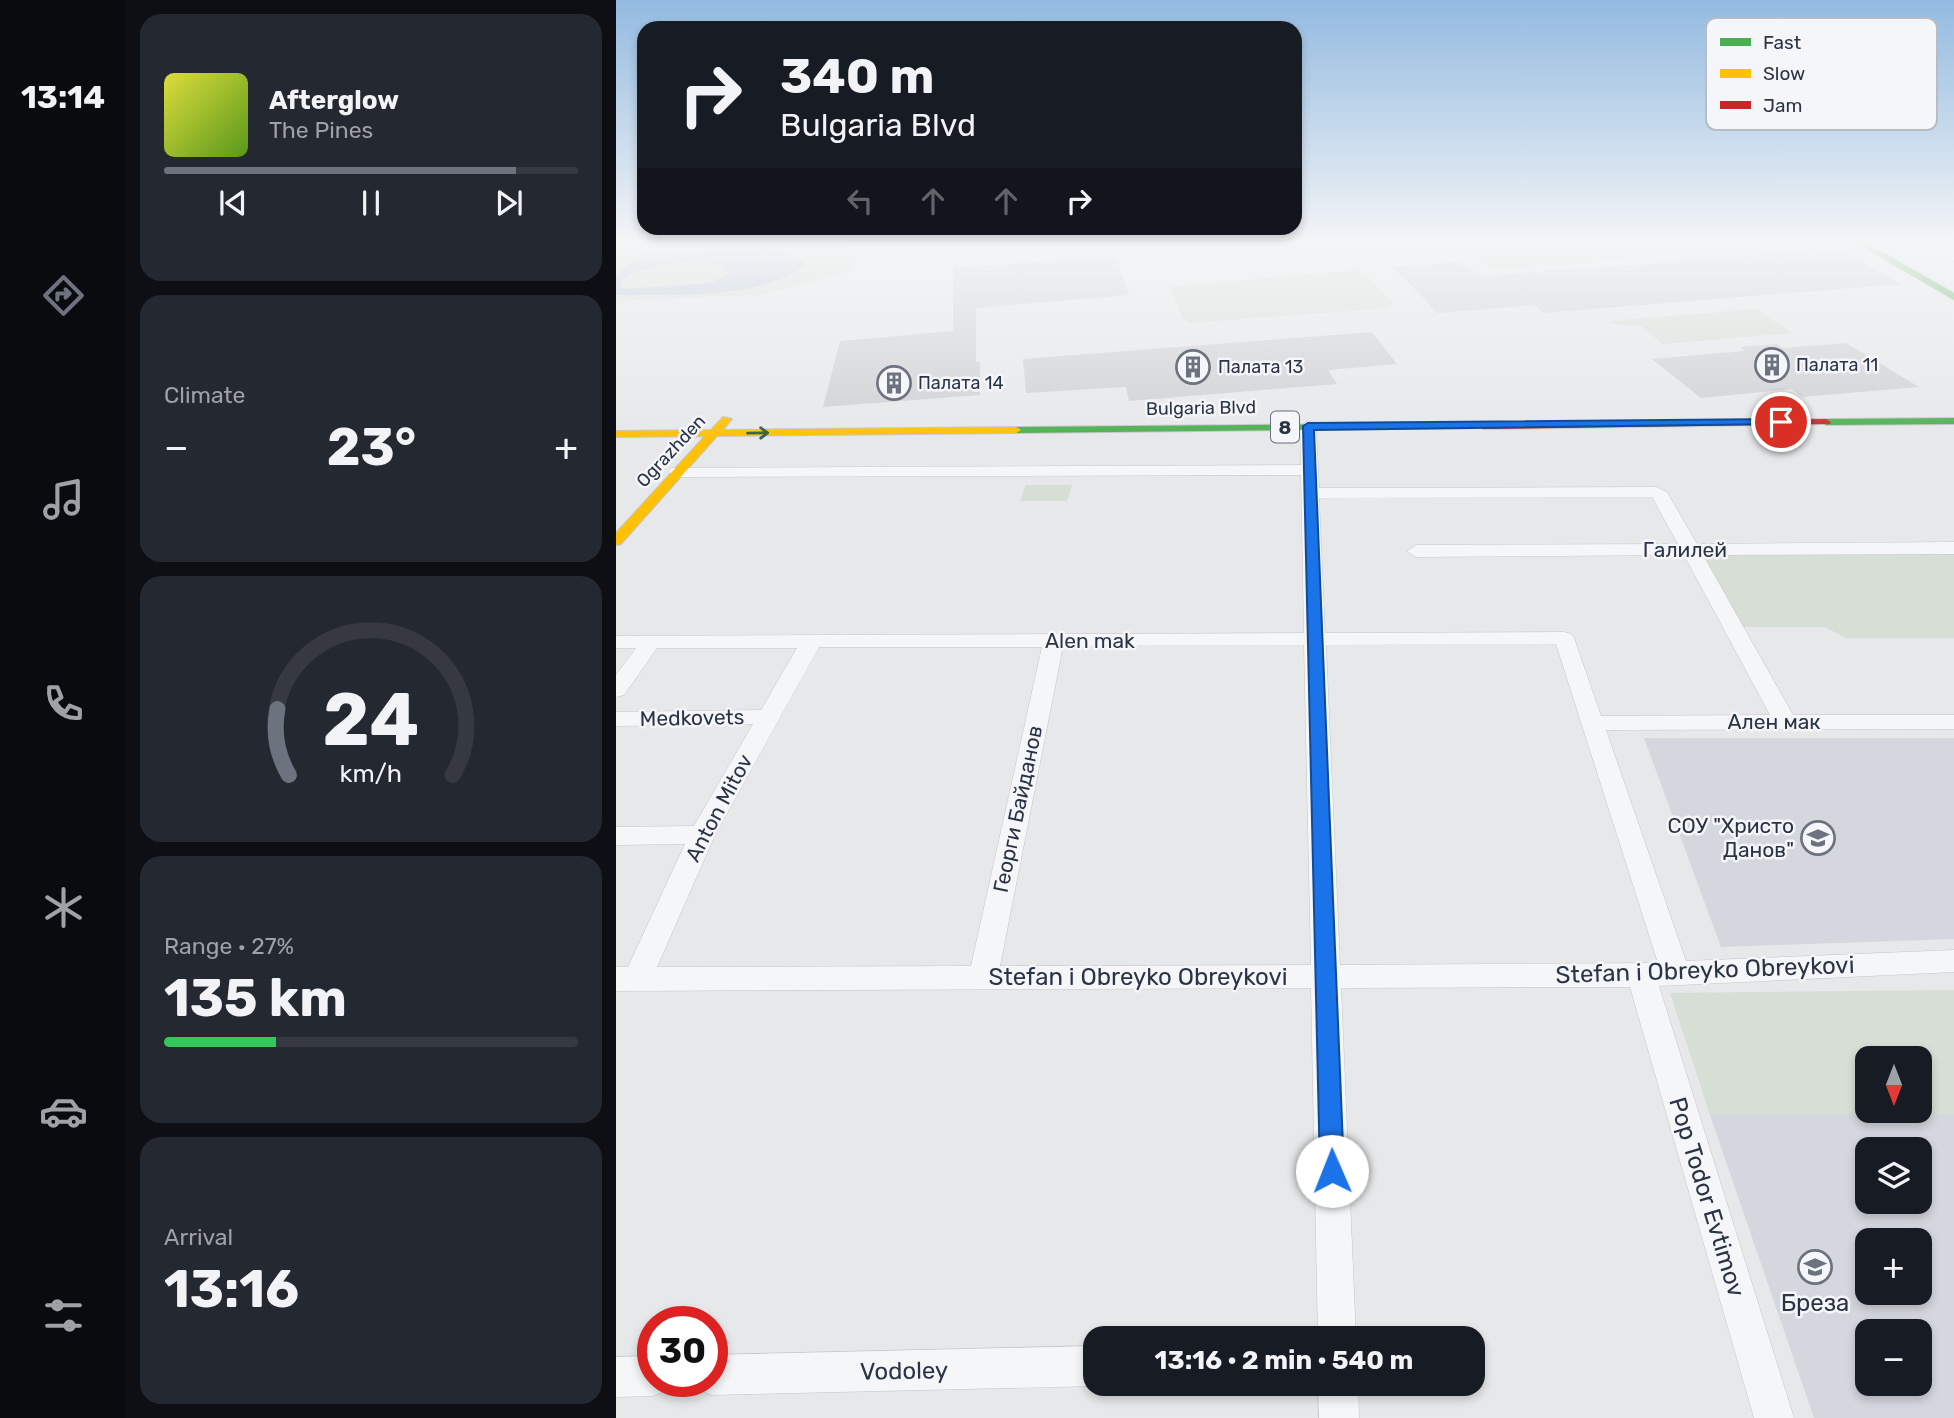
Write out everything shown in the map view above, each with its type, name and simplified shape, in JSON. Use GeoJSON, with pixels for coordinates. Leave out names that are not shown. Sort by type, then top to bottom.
{"type":"FeatureCollection","features":[{"type":"Feature","properties":{"kind":"main road","name":"8"},"geometry":{"type":"LineString","coordinates":[[616,420],[1954,409]]}},
{"type":"Feature","properties":{"kind":"main road","name":"Ograzhden"},"geometry":{"type":"LineString","coordinates":[[616,541],[727,419]]}},
{"type":"Feature","properties":{"kind":"main road","name":"Bulgaria Blvd"},"geometry":{"type":"LineString","coordinates":[[616,434],[1954,421]]}},
{"type":"Feature","properties":{"kind":"street"},"geometry":{"type":"LineString","coordinates":[[1308,426],[1308,481],[1317,640],[1337,1326]]}},
{"type":"Feature","properties":{"kind":"street"},"geometry":{"type":"LineString","coordinates":[[677,472],[1308,481],[1648,490],[1661,496],[1785,721]]}},
{"type":"Feature","properties":{"kind":"street","name":"Галилей"},"geometry":{"type":"LineString","coordinates":[[1416,551],[1954,548]]}},
{"type":"Feature","properties":{"kind":"street","name":"Alen mak"},"geometry":{"type":"LineString","coordinates":[[616,642],[1564,638],[1594,723]]}},
{"type":"Feature","properties":{"kind":"street","name":"Георги Байданов"},"geometry":{"type":"LineString","coordinates":[[983,978],[1054,641]]}},
{"type":"Feature","properties":{"kind":"street"},"geometry":{"type":"LineString","coordinates":[[616,690],[651,642]]}},
{"type":"Feature","properties":{"kind":"street","name":"Anton Mitov"},"geometry":{"type":"LineString","coordinates":[[627,979],[702,835],[811,642]]}},
{"type":"Feature","properties":{"kind":"street","name":"Medkovets"},"geometry":{"type":"LineString","coordinates":[[616,719],[768,717]]}},
{"type":"Feature","properties":{"kind":"street","name":"Ален мак"},"geometry":{"type":"LineString","coordinates":[[1594,723],[1954,722]]}},
{"type":"Feature","properties":{"kind":"street"},"geometry":{"type":"LineString","coordinates":[[1594,723],[1676,974]]}},
{"type":"Feature","properties":{"kind":"street"},"geometry":{"type":"LineString","coordinates":[[616,836],[702,835]]}},
{"type":"Feature","properties":{"kind":"street","name":"Stefan i Obreyko Obreykovi"},"geometry":{"type":"LineString","coordinates":[[627,979],[1641,975],[1954,961]]}},
{"type":"Feature","properties":{"kind":"street","name":"Pop Todor Evtimov"},"geometry":{"type":"LineString","coordinates":[[1641,975],[1774,1418]]}},
{"type":"Feature","properties":{"kind":"street","name":"Vodoley"},"geometry":{"type":"LineString","coordinates":[[728,1375],[1083,1366]]}},
{"type":"Feature","properties":{"kind":"street"},"geometry":{"type":"LineString","coordinates":[[616,1377],[637,1376]]}},
{"type":"Feature","properties":{"kind":"street"},"geometry":{"type":"LineString","coordinates":[[1338,1396],[1339,1418]]}},
{"type":"Feature","properties":{"kind":"shaded area"},"geometry":{"type":"Polygon","coordinates":[[[1178,307],[1388,307],[1191,323],[1183,319],[1178,307]]]}},
{"type":"Feature","properties":{"kind":"shaded area"},"geometry":{"type":"Polygon","coordinates":[[[1757,309],[1792,333],[1662,344],[1642,326],[1614,324],[1609,321],[1757,309]]]}},
{"type":"Feature","properties":{"kind":"shaded area"},"geometry":{"type":"Polygon","coordinates":[[[1026,485],[1072,485],[1067,501],[1020,501],[1026,485]]]}},
{"type":"Feature","properties":{"kind":"shaded area"},"geometry":{"type":"Polygon","coordinates":[[[1954,553],[1954,638],[1846,638],[1825,627],[1742,627],[1700,555],[1954,553]]]}},
{"type":"Feature","properties":{"kind":"shaded area","name":"СОУ \"Христо Данов\""},"geometry":{"type":"Polygon","coordinates":[[[1644,738],[1954,738],[1954,939],[1721,947],[1644,738]]]}},
{"type":"Feature","properties":{"kind":"shaded area"},"geometry":{"type":"Polygon","coordinates":[[[1954,990],[1954,1115],[1932,1115],[1932,1046],[1855,1046],[1855,1115],[1710,1115],[1670,993],[1954,990]]]}},
{"type":"Feature","properties":{"kind":"shaded area","name":"Бреза"},"geometry":{"type":"Polygon","coordinates":[[[1710,1115],[1855,1115],[1855,1124],[1932,1124],[1932,1115],[1954,1115],[1954,1418],[1814,1418],[1710,1115]]]}},
{"type":"Feature","properties":{"kind":"building","name":"Палата 14"},"geometry":{"type":"Polygon","coordinates":[[[953,307],[986,307],[976,308],[976,362],[980,362],[980,395],[823,407],[840,341],[953,331],[953,307]]]}},
{"type":"Feature","properties":{"kind":"building"},"geometry":{"type":"Polygon","coordinates":[[[1432,307],[1508,307],[1437,313],[1432,307]]]}},
{"type":"Feature","properties":{"kind":"building"},"geometry":{"type":"Polygon","coordinates":[[[1536,307],[1615,307],[1543,313],[1536,307]]]}},
{"type":"Feature","properties":{"kind":"building","name":"Палата 13"},"geometry":{"type":"Polygon","coordinates":[[[1372,332],[1397,364],[1328,370],[1337,384],[1129,401],[1126,387],[1026,393],[1023,359],[1372,332]]]}},
{"type":"Feature","properties":{"kind":"building","name":"Палата 11"},"geometry":{"type":"Polygon","coordinates":[[[1846,343],[1919,387],[1802,397],[1792,389],[1701,398],[1652,359],[1745,351],[1740,347],[1777,344],[1783,348],[1846,343]]]}},
{"type":"Feature","properties":{"kind":"traffic: fast"},"geometry":{"type":"LineString","coordinates":[[1826,422],[1954,421]]}},
{"type":"Feature","properties":{"kind":"traffic: fast"},"geometry":{"type":"LineString","coordinates":[[1016,430],[1483,426]]}},
{"type":"Feature","properties":{"kind":"traffic: slow"},"geometry":{"type":"LineString","coordinates":[[616,541],[727,419]]}},
{"type":"Feature","properties":{"kind":"traffic: slow"},"geometry":{"type":"LineString","coordinates":[[616,434],[1016,430]]}},
{"type":"Feature","properties":{"kind":"traffic: jam"},"geometry":{"type":"LineString","coordinates":[[1483,426],[1826,422]]}},
{"type":"Feature","properties":{"kind":"place","name":"Палата 11"},"geometry":{"type":"Point","coordinates":[1772,365]}},
{"type":"Feature","properties":{"kind":"place","name":"Палата 13"},"geometry":{"type":"Point","coordinates":[1193,367]}},
{"type":"Feature","properties":{"kind":"place","name":"Палата 14"},"geometry":{"type":"Point","coordinates":[894,383]}},
{"type":"Feature","properties":{"kind":"place","name":"СОУ \"Христо Данов\""},"geometry":{"type":"Point","coordinates":[1818,838]}},
{"type":"Feature","properties":{"kind":"place","name":"Бреза"},"geometry":{"type":"Point","coordinates":[1815,1267]}},
{"type":"Feature","properties":{"kind":"route"},"geometry":{"type":"LineString","coordinates":[[1332,1171],[1317,640],[1308,426],[1781,422]]}}]}
